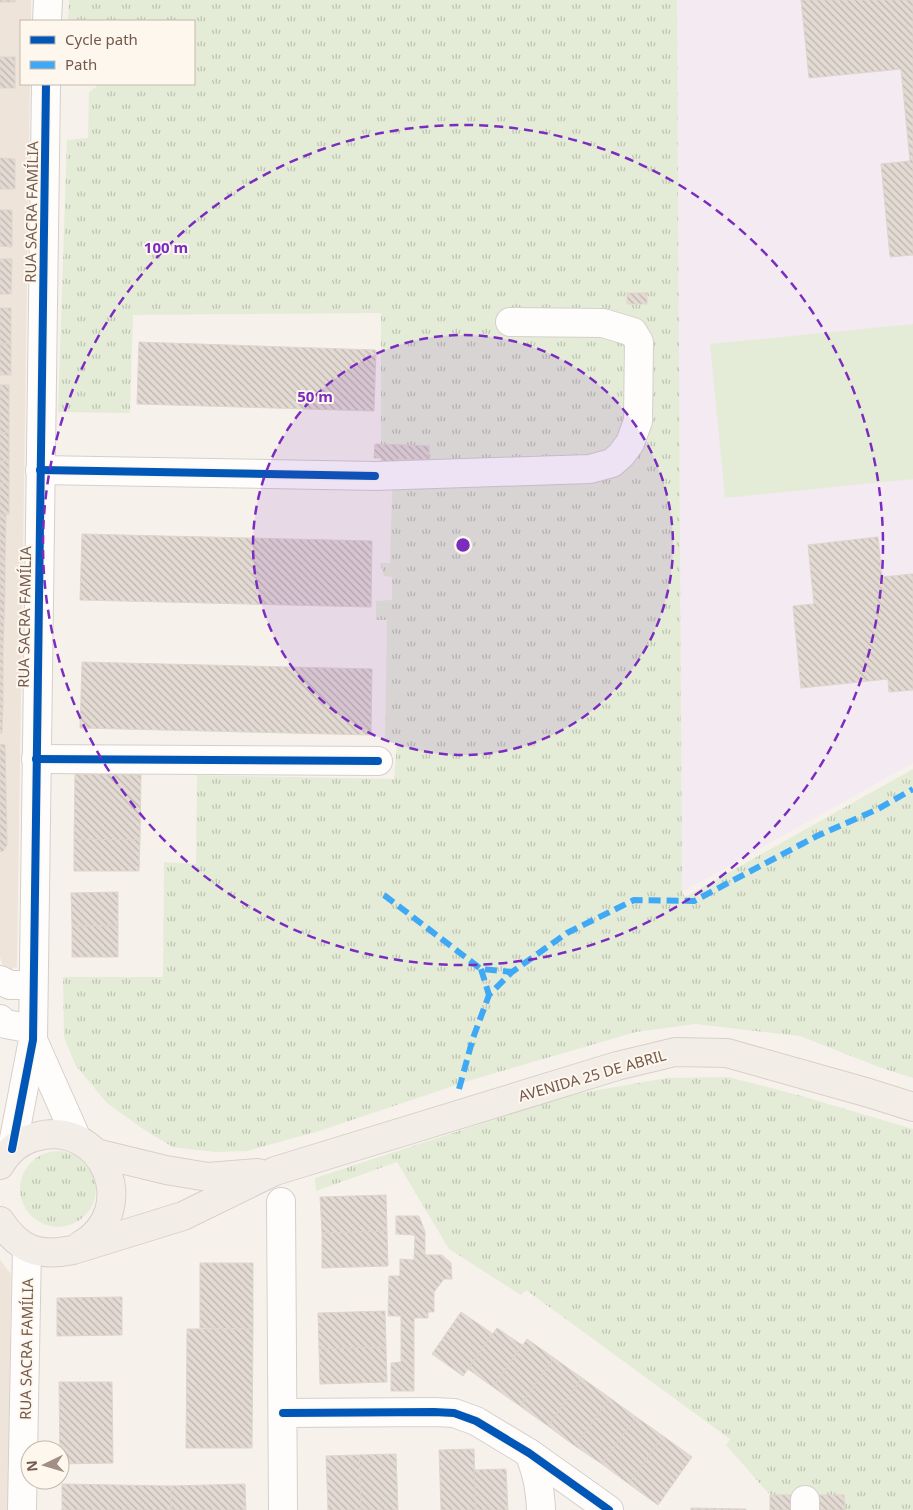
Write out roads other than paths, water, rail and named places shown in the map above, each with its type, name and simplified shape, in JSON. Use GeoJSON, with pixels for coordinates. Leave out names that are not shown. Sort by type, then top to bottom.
{"type":"FeatureCollection","features":[{"type":"Feature","properties":{"kind":"main road","name":"AVENIDA 25 DE ABRIL"},"geometry":{"type":"LineString","coordinates":[[9,1234],[42,1252],[58,1253],[73,1250],[183,1216],[275,1171],[617,1066],[675,1052],[727,1053],[869,1093],[913,1108]]}},
{"type":"Feature","properties":{"kind":"main road","name":"AVENIDA 25 DE ABRIL"},"geometry":{"type":"LineString","coordinates":[[6,1157],[26,1139],[43,1134],[61,1134],[87,1146],[166,1170],[208,1178],[275,1171]]}},
{"type":"Feature","properties":{"kind":"main road","name":"AVENIDA 25 DE ABRIL"},"geometry":{"type":"LineString","coordinates":[[73,1250],[90,1240],[103,1226],[110,1208],[112,1188],[107,1169],[87,1146]]}},
{"type":"Feature","properties":{"kind":"street"},"geometry":{"type":"LineString","coordinates":[[47,20],[48,0]]}},
{"type":"Feature","properties":{"kind":"street","name":"RUA SACRA FAMÍLIA"},"geometry":{"type":"LineString","coordinates":[[6,1157],[32,1035],[46,85]]}},
{"type":"Feature","properties":{"kind":"street"},"geometry":{"type":"LineString","coordinates":[[40,470],[375,476],[590,469],[612,463],[630,443],[638,421],[639,342],[633,332],[603,323],[510,322]]}},
{"type":"Feature","properties":{"kind":"street"},"geometry":{"type":"LineString","coordinates":[[36,758],[378,761]]}},
{"type":"Feature","properties":{"kind":"street"},"geometry":{"type":"LineString","coordinates":[[0,980],[10,985],[33,985]]}},
{"type":"Feature","properties":{"kind":"street"},"geometry":{"type":"LineString","coordinates":[[0,1019],[6,1024],[32,1035]]}},
{"type":"Feature","properties":{"kind":"street","name":"RUA SACRA FAMÍLIA"},"geometry":{"type":"LineString","coordinates":[[32,1035],[87,1146]]}},
{"type":"Feature","properties":{"kind":"street"},"geometry":{"type":"LineString","coordinates":[[282,1202],[283,1510]]}},
{"type":"Feature","properties":{"kind":"street","name":"RUA SACRA FAMÍLIA"},"geometry":{"type":"LineString","coordinates":[[9,1234],[22,1510]]}},
{"type":"Feature","properties":{"kind":"street"},"geometry":{"type":"LineString","coordinates":[[283,1413],[454,1413],[476,1421],[529,1453],[609,1510]]}},
{"type":"Feature","properties":{"kind":"street"},"geometry":{"type":"LineString","coordinates":[[529,1453],[536,1472],[541,1510]]}}]}
